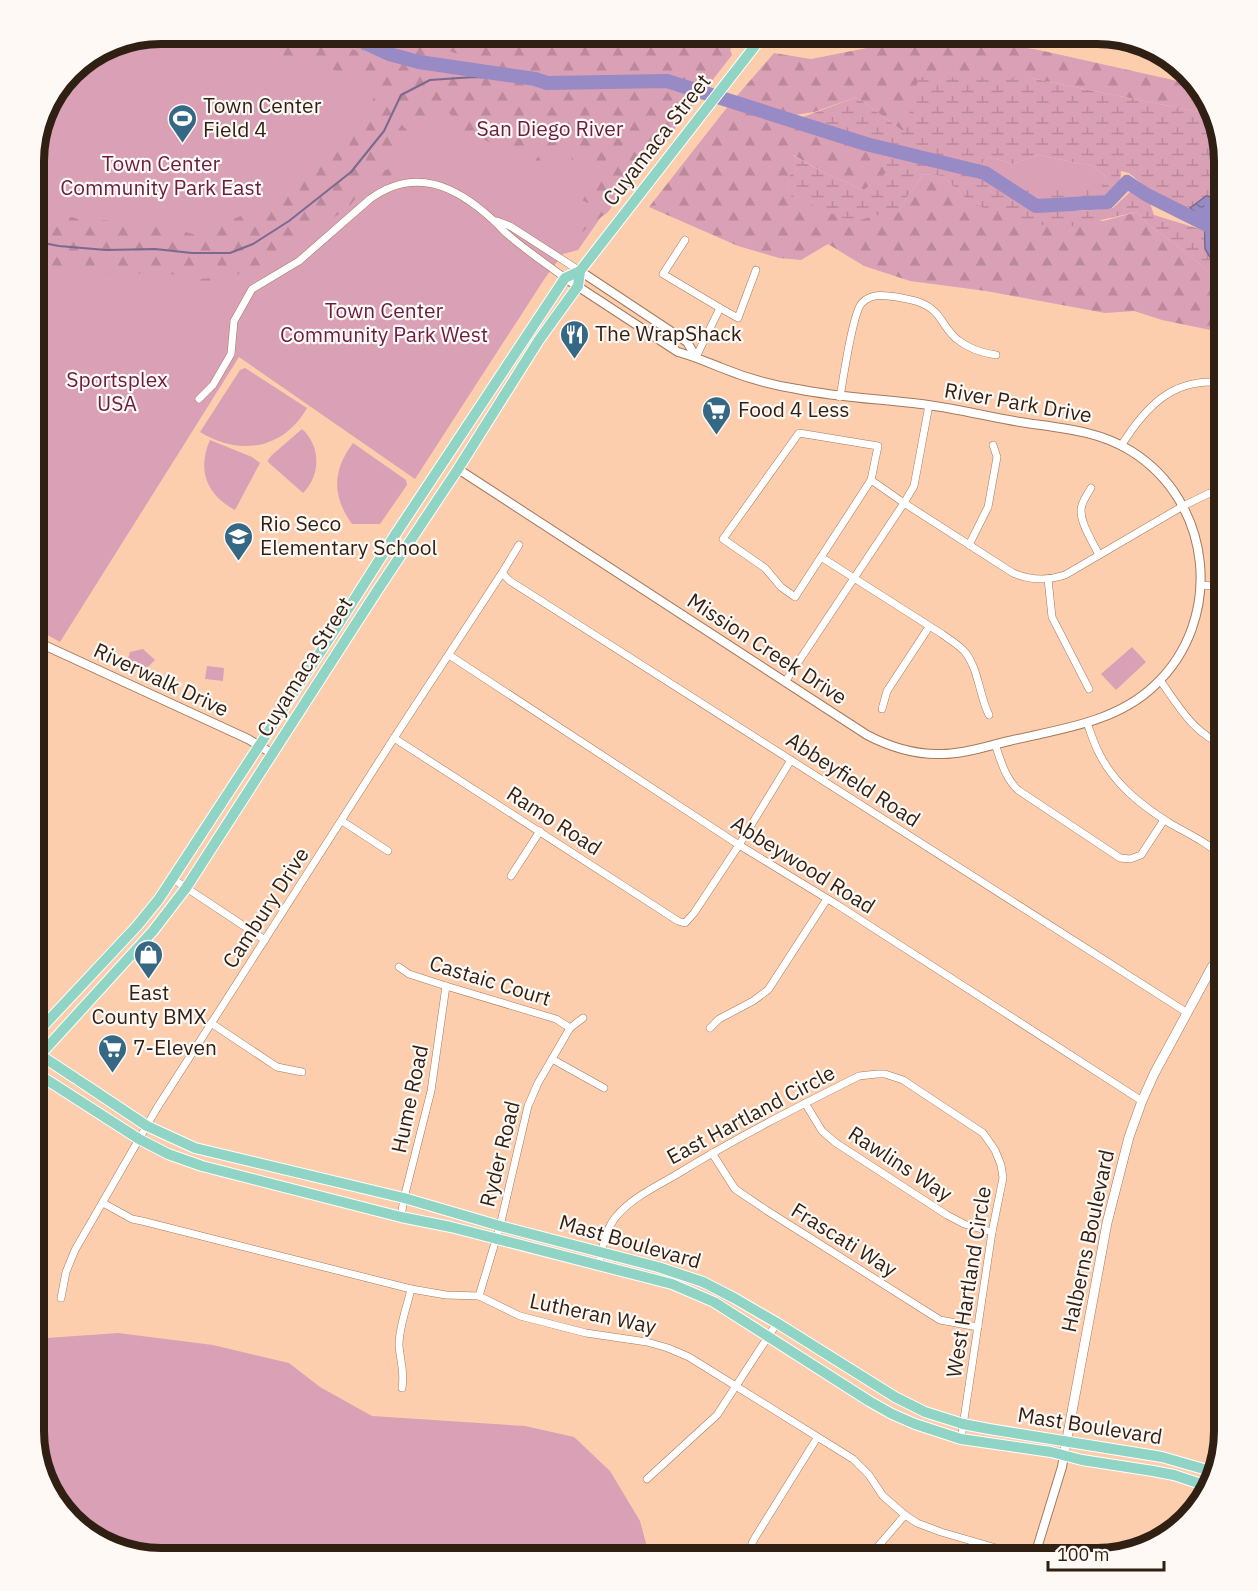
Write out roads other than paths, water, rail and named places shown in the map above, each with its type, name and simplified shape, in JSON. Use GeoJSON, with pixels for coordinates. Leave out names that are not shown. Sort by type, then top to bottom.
{"type":"FeatureCollection","features":[{"type":"Feature","properties":{"kind":"main road","name":"Cuyamaca Street"},"geometry":{"type":"LineString","coordinates":[[44,1047],[153,932],[186,888],[399,557],[458,470],[539,340],[578,286],[580,272],[756,44]]}},
{"type":"Feature","properties":{"kind":"main road"},"geometry":{"type":"LineString","coordinates":[[565,278],[580,272]]}},
{"type":"Feature","properties":{"kind":"main road","name":"Cuyamaca Street"},"geometry":{"type":"LineString","coordinates":[[44,1025],[137,926],[173,879],[386,548],[565,278]]}},
{"type":"Feature","properties":{"kind":"main road"},"geometry":{"type":"LineString","coordinates":[[386,548],[399,557]]}},
{"type":"Feature","properties":{"kind":"main road","name":"Halberns Boulevard"},"geometry":{"type":"LineString","coordinates":[[1064,1455],[1107,1223],[1129,1137],[1154,1074],[1214,964]]}},
{"type":"Feature","properties":{"kind":"main road","name":"Mast Boulevard"},"geometry":{"type":"LineString","coordinates":[[44,1061],[76,1079],[147,1126],[195,1148],[404,1198],[500,1226],[658,1267],[703,1282],[777,1323],[895,1397],[925,1412],[963,1424],[1162,1457],[1208,1470]]}},
{"type":"Feature","properties":{"kind":"main road","name":"Mast Boulevard"},"geometry":{"type":"LineString","coordinates":[[44,1078],[139,1139],[168,1154],[202,1166],[672,1284],[714,1302],[869,1401],[915,1424],[961,1439],[1030,1448],[1082,1460],[1153,1471],[1201,1484]]}},
{"type":"Feature","properties":{"kind":"street","name":"River Park Drive"},"geometry":{"type":"LineString","coordinates":[[199,399],[213,385],[231,354],[234,321],[252,289],[299,261],[381,191],[398,184],[434,183],[463,197],[495,221],[505,233],[565,278],[678,352],[749,378],[798,390],[840,397],[929,405],[1018,422],[1076,430],[1099,436],[1140,457],[1160,474],[1176,495],[1196,538],[1201,561],[1201,585],[1197,609],[1190,633],[1180,654],[1160,680],[1140,698],[1113,713],[1087,723]]}},
{"type":"Feature","properties":{"kind":"street","name":"River Park Drive"},"geometry":{"type":"LineString","coordinates":[[495,221],[510,226],[687,342],[696,357]]}},
{"type":"Feature","properties":{"kind":"street"},"geometry":{"type":"LineString","coordinates":[[684,240],[663,274],[738,318],[756,270]]}},
{"type":"Feature","properties":{"kind":"street"},"geometry":{"type":"LineString","coordinates":[[840,397],[859,305],[875,295],[921,301],[935,312],[957,340],[974,350],[996,355]]}},
{"type":"Feature","properties":{"kind":"street"},"geometry":{"type":"LineString","coordinates":[[696,357],[720,308]]}},
{"type":"Feature","properties":{"kind":"street"},"geometry":{"type":"LineString","coordinates":[[1121,446],[1134,425],[1163,396],[1177,388],[1194,383],[1214,381]]}},
{"type":"Feature","properties":{"kind":"street"},"geometry":{"type":"LineString","coordinates":[[785,682],[914,486],[929,405]]}},
{"type":"Feature","properties":{"kind":"street"},"geometry":{"type":"LineString","coordinates":[[799,433],[878,446],[871,480],[820,557],[795,597],[781,587],[765,568],[723,539],[799,433]]}},
{"type":"Feature","properties":{"kind":"street"},"geometry":{"type":"LineString","coordinates":[[969,545],[988,507],[996,457],[993,445]]}},
{"type":"Feature","properties":{"kind":"street","name":"Mission Creek Drive"},"geometry":{"type":"LineString","coordinates":[[458,470],[867,735],[890,746],[928,754],[954,754],[1087,723]]}},
{"type":"Feature","properties":{"kind":"street"},"geometry":{"type":"LineString","coordinates":[[871,480],[1020,576],[1034,579],[1065,575],[1183,506],[1214,492]]}},
{"type":"Feature","properties":{"kind":"street"},"geometry":{"type":"LineString","coordinates":[[1091,488],[1080,513],[1100,555]]}},
{"type":"Feature","properties":{"kind":"street","name":"Cambury Drive"},"geometry":{"type":"LineString","coordinates":[[62,1298],[66,1272],[75,1250],[139,1139],[211,1023],[519,545]]}},
{"type":"Feature","properties":{"kind":"street"},"geometry":{"type":"LineString","coordinates":[[820,557],[957,644],[966,653],[973,666],[989,715]]}},
{"type":"Feature","properties":{"kind":"street","name":"Abbeyfield Road"},"geometry":{"type":"LineString","coordinates":[[502,573],[510,581],[1186,1012]]}},
{"type":"Feature","properties":{"kind":"street"},"geometry":{"type":"LineString","coordinates":[[1048,579],[1052,617],[1089,689]]}},
{"type":"Feature","properties":{"kind":"street"},"geometry":{"type":"LineString","coordinates":[[1201,585],[1214,586]]}},
{"type":"Feature","properties":{"kind":"street"},"geometry":{"type":"LineString","coordinates":[[882,708],[887,691],[929,627]]}},
{"type":"Feature","properties":{"kind":"street","name":"Riverwalk Drive"},"geometry":{"type":"LineString","coordinates":[[44,645],[248,739],[273,754]]}},
{"type":"Feature","properties":{"kind":"street","name":"Abbeywood Road"},"geometry":{"type":"LineString","coordinates":[[448,655],[739,845],[1142,1101]]}},
{"type":"Feature","properties":{"kind":"street"},"geometry":{"type":"LineString","coordinates":[[1160,680],[1198,728],[1214,740]]}},
{"type":"Feature","properties":{"kind":"street"},"geometry":{"type":"LineString","coordinates":[[1087,723],[1098,751],[1115,778],[1137,800],[1164,820],[1201,841],[1214,851]]}},
{"type":"Feature","properties":{"kind":"street","name":"Ramo Road"},"geometry":{"type":"LineString","coordinates":[[394,738],[678,921],[685,923],[694,913],[739,845]]}},
{"type":"Feature","properties":{"kind":"street"},"geometry":{"type":"LineString","coordinates":[[995,744],[1012,785],[1120,858],[1130,859],[1141,855],[1164,820]]}},
{"type":"Feature","properties":{"kind":"street"},"geometry":{"type":"LineString","coordinates":[[739,845],[791,760]]}},
{"type":"Feature","properties":{"kind":"street"},"geometry":{"type":"LineString","coordinates":[[342,820],[388,851]]}},
{"type":"Feature","properties":{"kind":"street"},"geometry":{"type":"LineString","coordinates":[[511,876],[540,831]]}},
{"type":"Feature","properties":{"kind":"street"},"geometry":{"type":"LineString","coordinates":[[173,879],[265,940]]}},
{"type":"Feature","properties":{"kind":"street"},"geometry":{"type":"LineString","coordinates":[[710,1028],[719,1019],[753,1001],[768,990],[827,899]]}},
{"type":"Feature","properties":{"kind":"street","name":"Castaic Court"},"geometry":{"type":"LineString","coordinates":[[399,967],[409,974],[556,1018],[570,1028]]}},
{"type":"Feature","properties":{"kind":"street","name":"Hume Road"},"geometry":{"type":"LineString","coordinates":[[400,1217],[431,1091],[446,986]]}},
{"type":"Feature","properties":{"kind":"street"},"geometry":{"type":"LineString","coordinates":[[570,1028],[583,1018]]}},
{"type":"Feature","properties":{"kind":"street"},"geometry":{"type":"LineString","coordinates":[[211,1023],[277,1067],[302,1072]]}},
{"type":"Feature","properties":{"kind":"street","name":"Ryder Road"},"geometry":{"type":"LineString","coordinates":[[479,1296],[500,1226],[528,1106],[570,1028]]}},
{"type":"Feature","properties":{"kind":"street"},"geometry":{"type":"LineString","coordinates":[[552,1059],[604,1088]]}},
{"type":"Feature","properties":{"kind":"street","name":"East Hartland Circle"},"geometry":{"type":"LineString","coordinates":[[598,1265],[610,1226],[631,1202],[712,1153],[860,1076],[885,1074],[903,1080],[955,1114]]}},
{"type":"Feature","properties":{"kind":"street","name":"Rawlins Way"},"geometry":{"type":"LineString","coordinates":[[806,1103],[822,1131],[836,1143],[947,1215],[964,1224],[992,1232]]}},
{"type":"Feature","properties":{"kind":"street","name":"West Hartland Circle"},"geometry":{"type":"LineString","coordinates":[[955,1114],[983,1133],[991,1142],[999,1158],[1003,1178],[992,1232],[961,1439]]}},
{"type":"Feature","properties":{"kind":"street","name":"Frascati Way"},"geometry":{"type":"LineString","coordinates":[[712,1153],[735,1189],[766,1210],[940,1320],[978,1327]]}},
{"type":"Feature","properties":{"kind":"street","name":"Lutheran Way"},"geometry":{"type":"LineString","coordinates":[[103,1203],[132,1219],[411,1289],[446,1295],[479,1296],[520,1316],[586,1333],[647,1342],[668,1348],[689,1357],[853,1459],[869,1475],[883,1496],[917,1523],[997,1548]]}},
{"type":"Feature","properties":{"kind":"street"},"geometry":{"type":"LineString","coordinates":[[402,1388],[404,1376],[399,1344],[411,1289]]}},
{"type":"Feature","properties":{"kind":"street"},"geometry":{"type":"LineString","coordinates":[[647,1479],[717,1415],[777,1323]]}},
{"type":"Feature","properties":{"kind":"street"},"geometry":{"type":"LineString","coordinates":[[751,1548],[756,1536],[817,1438]]}},
{"type":"Feature","properties":{"kind":"street","name":"Halberns Boulevard"},"geometry":{"type":"LineString","coordinates":[[1035,1548],[1062,1469],[1064,1455]]}},
{"type":"Feature","properties":{"kind":"street"},"geometry":{"type":"LineString","coordinates":[[877,1548],[905,1515]]}},
{"type":"Feature","properties":{"kind":"water"},"geometry":{"type":"Polygon","coordinates":[[[1206,196],[1214,197],[1214,264],[1205,249],[1204,219],[1190,208],[1206,196]]]}},
{"type":"Feature","properties":{"kind":"waterway","name":"San Diego River"},"geometry":{"type":"LineString","coordinates":[[368,44],[389,54],[419,62],[535,79],[547,83],[667,81],[866,144],[985,173],[1036,206],[1108,202],[1127,182],[1147,195],[1207,225],[1214,221]]}},
{"type":"Feature","properties":{"kind":"waterway"},"geometry":{"type":"LineString","coordinates":[[44,243],[106,250],[155,249],[192,253],[230,253],[253,244],[289,221],[351,172],[384,131],[401,95],[430,80],[474,77],[535,79]]}},
{"type":"Feature","properties":{"kind":"place","name":"Town Center Field 4"},"geometry":{"type":"Point","coordinates":[182,144]}},
{"type":"Feature","properties":{"kind":"place","name":"The WrapShack"},"geometry":{"type":"Point","coordinates":[574,360]}},
{"type":"Feature","properties":{"kind":"place","name":"Food 4 Less"},"geometry":{"type":"Point","coordinates":[717,436]}},
{"type":"Feature","properties":{"kind":"place","name":"Rio Seco Elementary School"},"geometry":{"type":"Point","coordinates":[239,562]}},
{"type":"Feature","properties":{"kind":"place","name":"East County BMX"},"geometry":{"type":"Point","coordinates":[149,980]}},
{"type":"Feature","properties":{"kind":"place","name":"7-Eleven"},"geometry":{"type":"Point","coordinates":[112,1074]}},
{"type":"Feature","properties":{"kind":"park label","name":"Town Center Community Park East"},"geometry":{"type":"Point","coordinates":[161,176]}},
{"type":"Feature","properties":{"kind":"park label","name":"Town Center Community Park West"},"geometry":{"type":"Point","coordinates":[384,323]}},
{"type":"Feature","properties":{"kind":"park label","name":"Sportsplex USA"},"geometry":{"type":"Point","coordinates":[117,392]}}]}
